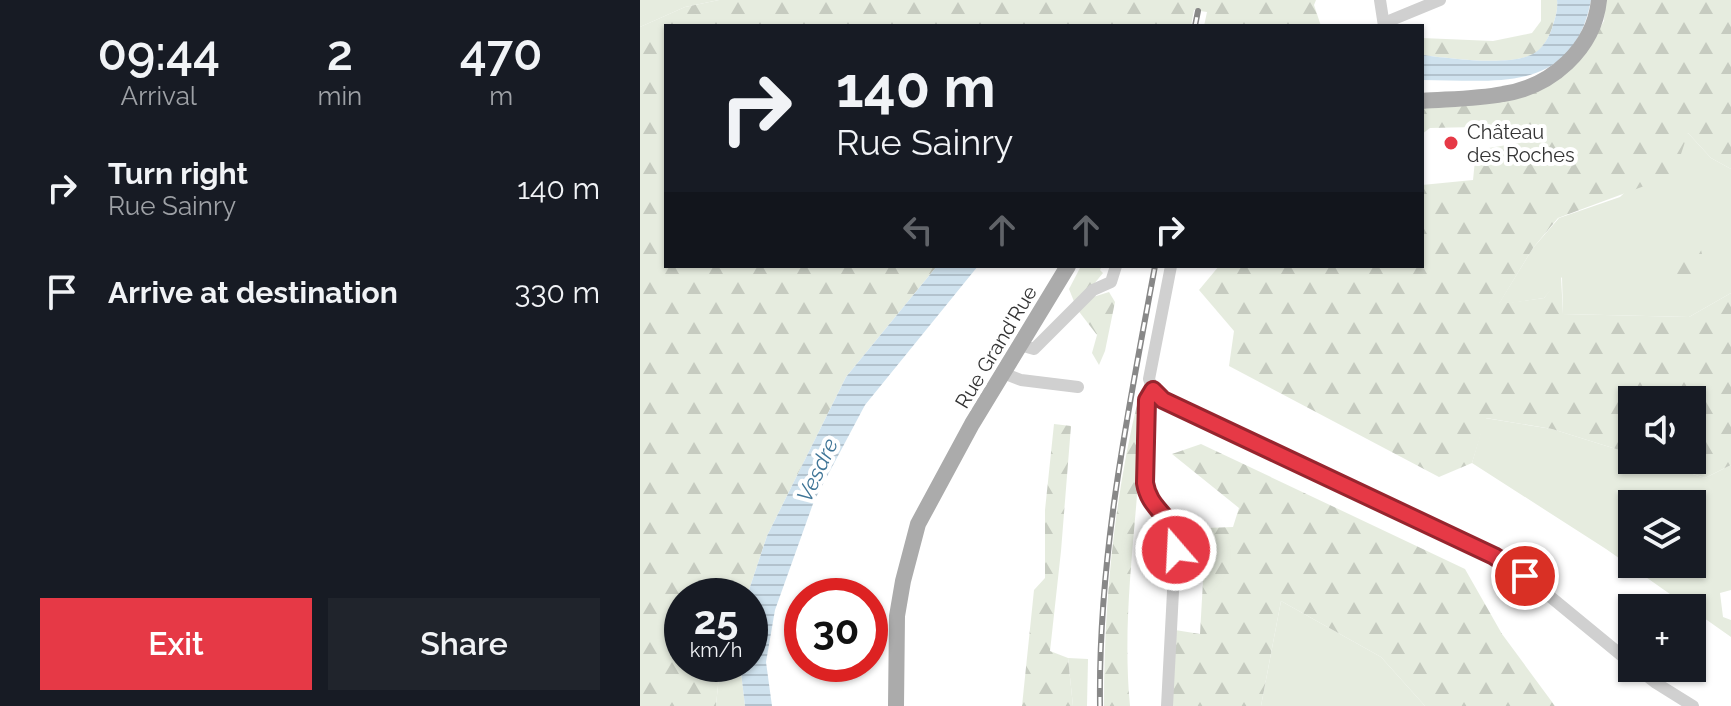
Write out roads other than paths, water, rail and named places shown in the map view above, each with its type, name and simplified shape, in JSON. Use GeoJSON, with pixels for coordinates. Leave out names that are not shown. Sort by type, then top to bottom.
{"type":"FeatureCollection","features":[{"type":"Feature","properties":{"kind":"main road"},"geometry":{"type":"LineString","coordinates":[[1424,101],[1504,94],[1551,76],[1573,56],[1593,28],[1599,0]]}},
{"type":"Feature","properties":{"kind":"main road"},"geometry":{"type":"LineString","coordinates":[[1424,93],[1496,90],[1529,85]]}},
{"type":"Feature","properties":{"kind":"main road","name":"Rue Grand'Rue"},"geometry":{"type":"LineString","coordinates":[[896,706],[897,616],[910,551],[930,499],[1067,268]]}},
{"type":"Feature","properties":{"kind":"main road","name":"Rue Grand'Rue"},"geometry":{"type":"LineString","coordinates":[[959,449],[1027,347],[1074,268]]}},
{"type":"Feature","properties":{"kind":"street"},"geometry":{"type":"LineString","coordinates":[[1380,0],[1384,24]]}},
{"type":"Feature","properties":{"kind":"street"},"geometry":{"type":"LineString","coordinates":[[1386,24],[1440,0]]}},
{"type":"Feature","properties":{"kind":"street"},"geometry":{"type":"LineString","coordinates":[[1027,347],[1034,349],[1042,343],[1093,290],[1111,282],[1115,268]]}},
{"type":"Feature","properties":{"kind":"street"},"geometry":{"type":"LineString","coordinates":[[1171,268],[1149,379],[1153,390],[1163,400],[1494,556],[1525,576],[1618,652]]}},
{"type":"Feature","properties":{"kind":"street","name":"Rue Grand'Rue"},"geometry":{"type":"LineString","coordinates":[[1008,375],[1021,380],[1078,387]]}},
{"type":"Feature","properties":{"kind":"street"},"geometry":{"type":"LineString","coordinates":[[1153,390],[1147,400],[1145,483],[1147,493],[1176,534],[1167,706]]}},
{"type":"Feature","properties":{"kind":"street"},"geometry":{"type":"LineString","coordinates":[[1655,682],[1693,706]]}},
{"type":"Feature","properties":{"kind":"water"},"geometry":{"type":"Polygon","coordinates":[[[1557,0],[1591,0],[1582,31],[1567,53],[1549,67],[1528,76],[1503,80],[1424,80],[1424,55],[1497,61],[1526,57],[1536,52],[1551,32],[1557,0]]]}},
{"type":"Feature","properties":{"kind":"water","name":"Vesdre"},"geometry":{"type":"Polygon","coordinates":[[[935,268],[976,268],[865,405],[814,501],[784,578],[768,650],[768,578],[753,578],[767,536],[846,377],[935,268]]]}},
{"type":"Feature","properties":{"kind":"water","name":"Vesdre"},"geometry":{"type":"Polygon","coordinates":[[[768,677],[772,706],[745,706],[742,682],[768,682],[768,677]]]}},
{"type":"Feature","properties":{"kind":"railway"},"geometry":{"type":"LineString","coordinates":[[1195,24],[1198,11]]}},
{"type":"Feature","properties":{"kind":"railway"},"geometry":{"type":"LineString","coordinates":[[1100,706],[1109,539],[1155,268]]}},
{"type":"Feature","properties":{"kind":"place","name":"Château des Roches"},"geometry":{"type":"Point","coordinates":[1451,143]}}]}
